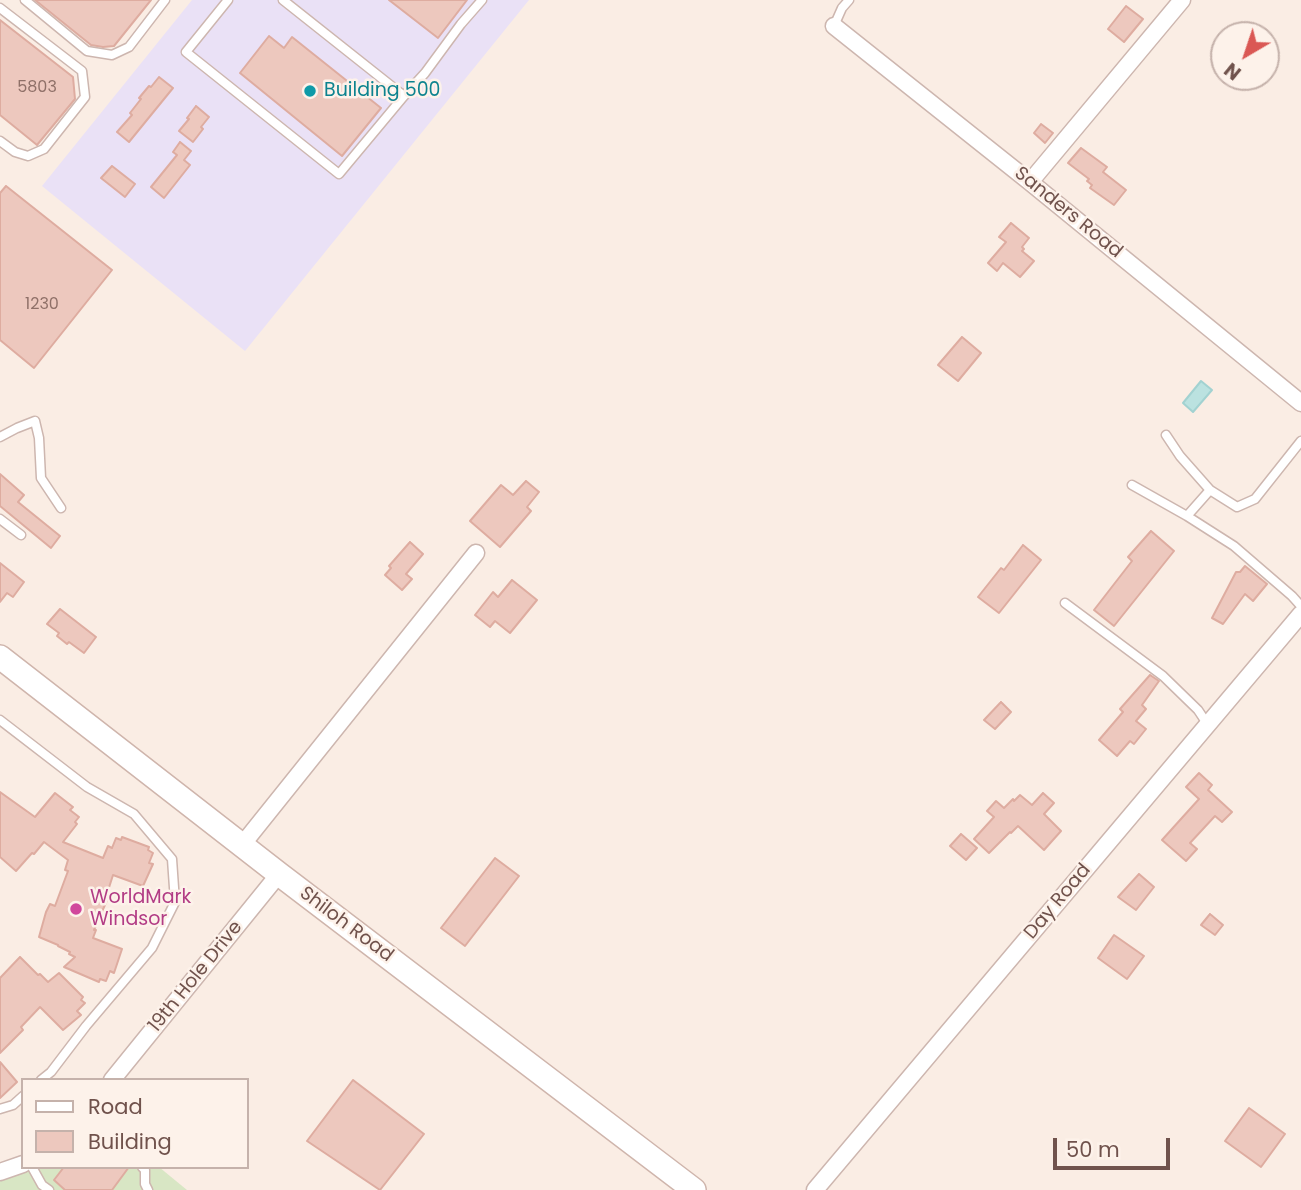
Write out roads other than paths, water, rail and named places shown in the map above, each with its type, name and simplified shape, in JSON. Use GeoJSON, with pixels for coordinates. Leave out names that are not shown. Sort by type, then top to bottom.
{"type":"FeatureCollection","features":[{"type":"Feature","properties":{"kind":"main road","name":"Shiloh Road"},"geometry":{"type":"LineString","coordinates":[[0,657],[279,874],[694,1190]]}},
{"type":"Feature","properties":{"kind":"street"},"geometry":{"type":"LineString","coordinates":[[1030,182],[1182,0]]}},
{"type":"Feature","properties":{"kind":"street","name":"Sanders Road"},"geometry":{"type":"LineString","coordinates":[[834,26],[1301,403]]}},
{"type":"Feature","properties":{"kind":"street"},"geometry":{"type":"LineString","coordinates":[[242,845],[476,553]]}},
{"type":"Feature","properties":{"kind":"street","name":"Day Road"},"geometry":{"type":"LineString","coordinates":[[815,1190],[1301,614]]}},
{"type":"Feature","properties":{"kind":"street","name":"19th Hole Drive"},"geometry":{"type":"LineString","coordinates":[[114,1078],[279,874]]}},
{"type":"Feature","properties":{"kind":"street"},"geometry":{"type":"LineString","coordinates":[[0,1172],[21,1165]]}},
{"type":"Feature","properties":{"kind":"lane"},"geometry":{"type":"LineString","coordinates":[[25,0],[87,51],[112,55],[129,47],[164,0]]}},
{"type":"Feature","properties":{"kind":"lane"},"geometry":{"type":"LineString","coordinates":[[228,0],[186,52],[339,174],[425,74],[482,0]]}},
{"type":"Feature","properties":{"kind":"lane"},"geometry":{"type":"LineString","coordinates":[[283,0],[404,96]]}},
{"type":"Feature","properties":{"kind":"lane"},"geometry":{"type":"LineString","coordinates":[[834,26],[849,0]]}},
{"type":"Feature","properties":{"kind":"lane"},"geometry":{"type":"LineString","coordinates":[[0,8],[82,71],[85,97],[44,149],[28,156],[15,152],[0,141]]}},
{"type":"Feature","properties":{"kind":"lane"},"geometry":{"type":"LineString","coordinates":[[60,53],[73,40]]}},
{"type":"Feature","properties":{"kind":"lane"},"geometry":{"type":"LineString","coordinates":[[0,438],[35,421],[39,438],[41,478],[61,508]]}},
{"type":"Feature","properties":{"kind":"lane"},"geometry":{"type":"LineString","coordinates":[[1166,435],[1180,456],[1210,490],[1237,507],[1255,499],[1301,441]]}},
{"type":"Feature","properties":{"kind":"lane"},"geometry":{"type":"LineString","coordinates":[[1132,485],[1234,546],[1301,606]]}},
{"type":"Feature","properties":{"kind":"lane"},"geometry":{"type":"LineString","coordinates":[[1187,516],[1210,490]]}},
{"type":"Feature","properties":{"kind":"lane"},"geometry":{"type":"LineString","coordinates":[[0,519],[21,535]]}},
{"type":"Feature","properties":{"kind":"lane"},"geometry":{"type":"LineString","coordinates":[[1065,603],[1163,676],[1198,710],[1208,725]]}},
{"type":"Feature","properties":{"kind":"lane"},"geometry":{"type":"LineString","coordinates":[[0,720],[87,787],[134,814],[172,859],[175,902],[152,948],[44,1078]]}},
{"type":"Feature","properties":{"kind":"lane"},"geometry":{"type":"LineString","coordinates":[[0,1109],[13,1105],[21,1098]]}},
{"type":"Feature","properties":{"kind":"lane"},"geometry":{"type":"LineString","coordinates":[[33,1169],[42,1185],[49,1190]]}},
{"type":"Feature","properties":{"kind":"lane"},"geometry":{"type":"LineString","coordinates":[[144,1169],[148,1190]]}},
{"type":"Feature","properties":{"kind":"water"},"geometry":{"type":"Polygon","coordinates":[[[1201,381],[1212,390],[1193,412],[1183,403],[1201,381]]]}},
{"type":"Feature","properties":{"kind":"place","name":"Building 500"},"geometry":{"type":"Point","coordinates":[310,91]}},
{"type":"Feature","properties":{"kind":"place","name":"WorldMark Windsor"},"geometry":{"type":"Point","coordinates":[76,909]}}]}
